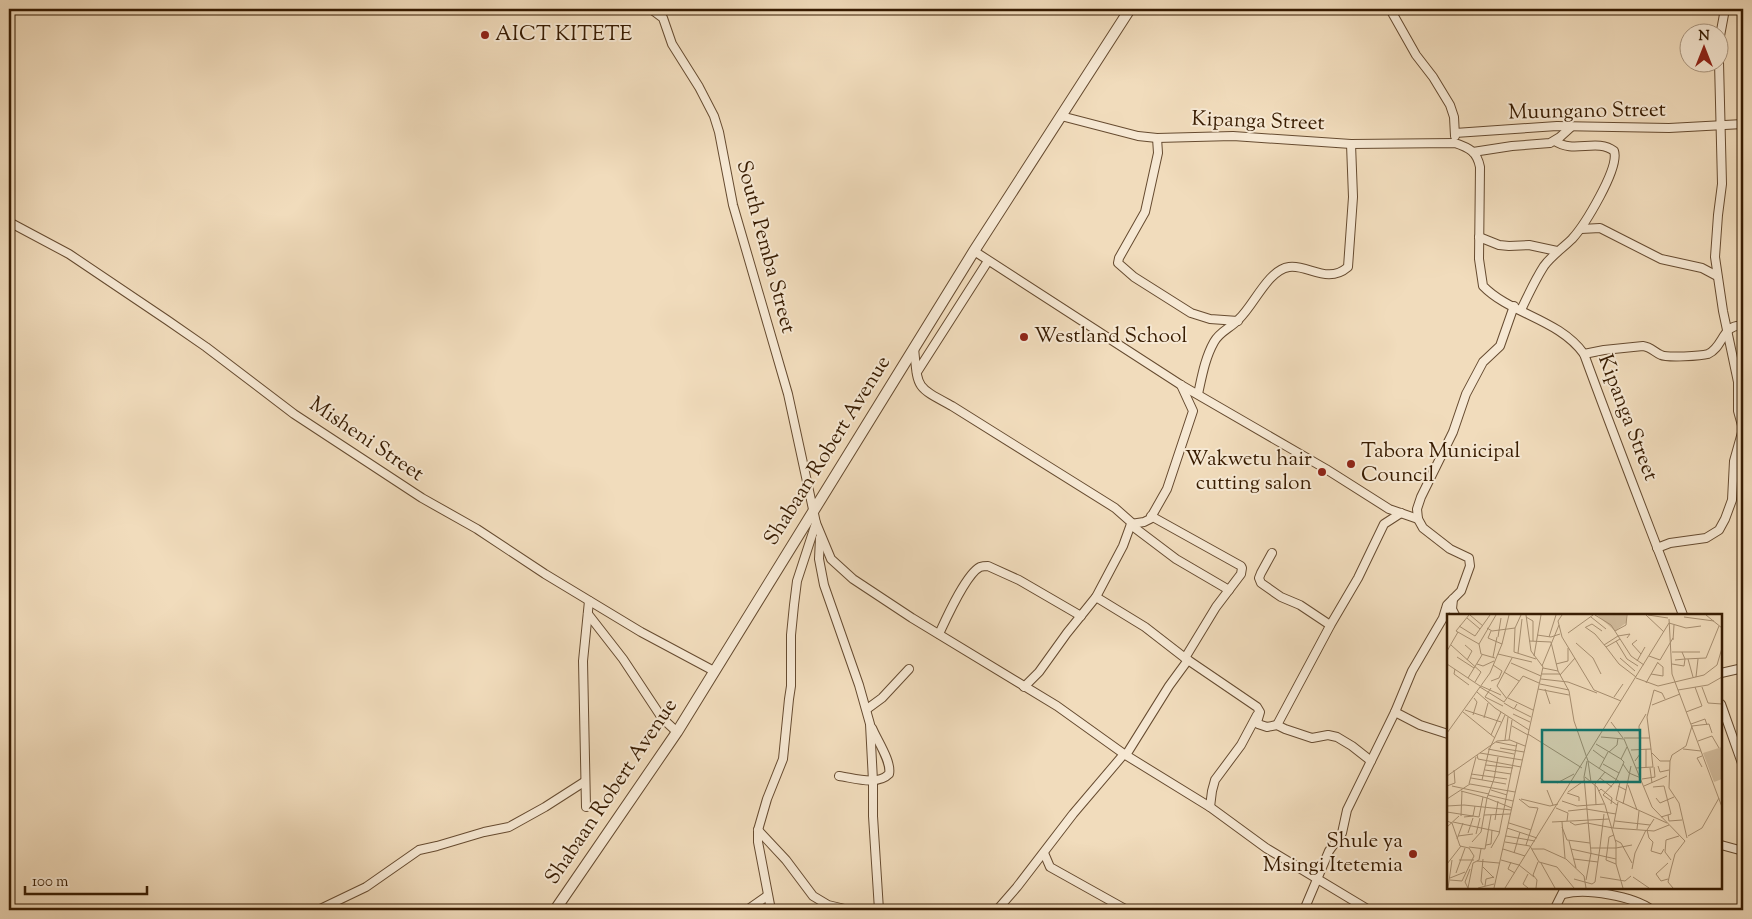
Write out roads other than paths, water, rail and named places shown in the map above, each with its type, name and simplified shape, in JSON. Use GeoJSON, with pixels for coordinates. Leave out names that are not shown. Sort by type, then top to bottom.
{"type":"FeatureCollection","features":[{"type":"Feature","properties":{"kind":"street","name":"South Pemba Street"},"geometry":{"type":"LineString","coordinates":[[651,9],[663,18],[672,44],[700,87],[714,116],[719,132],[733,205],[788,394],[816,523],[827,552],[839,568],[853,580],[1058,706],[1125,755],[1210,808],[1266,848],[1369,910]]}},
{"type":"Feature","properties":{"kind":"street","name":"Shabaan Robert Avenue"},"geometry":{"type":"LineString","coordinates":[[555,910],[677,732],[974,251],[1130,9]]}},
{"type":"Feature","properties":{"kind":"street"},"geometry":{"type":"LineString","coordinates":[[1390,9],[1416,55],[1433,77],[1450,105],[1454,117],[1455,143]]}},
{"type":"Feature","properties":{"kind":"street"},"geometry":{"type":"LineString","coordinates":[[1723,22],[1725,9]]}},
{"type":"Feature","properties":{"kind":"street"},"geometry":{"type":"LineString","coordinates":[[1657,548],[1670,543],[1706,538],[1719,530],[1726,519],[1732,500],[1734,462],[1743,429],[1738,411],[1738,382],[1727,332],[1715,257],[1723,162],[1719,72]]}},
{"type":"Feature","properties":{"kind":"street","name":"Kipanga Street"},"geometry":{"type":"LineString","coordinates":[[1061,116],[1138,136],[1157,138],[1233,136],[1351,144],[1406,145],[1455,143],[1465,146],[1473,152],[1478,158],[1480,168],[1479,267],[1483,286],[1491,295],[1547,323],[1574,343],[1584,354],[1683,614]]}},
{"type":"Feature","properties":{"kind":"street","name":"Muungano Street"},"geometry":{"type":"LineString","coordinates":[[1455,133],[1571,127],[1669,128],[1743,124]]}},
{"type":"Feature","properties":{"kind":"street"},"geometry":{"type":"LineString","coordinates":[[1473,152],[1512,146],[1545,144],[1555,141],[1571,127]]}},
{"type":"Feature","properties":{"kind":"street"},"geometry":{"type":"LineString","coordinates":[[1157,138],[1158,153],[1146,212],[1119,258],[1118,263],[1134,277],[1191,313],[1210,319],[1238,321]]}},
{"type":"Feature","properties":{"kind":"street"},"geometry":{"type":"LineString","coordinates":[[1304,910],[1329,851],[1342,833],[1347,810],[1395,712],[1412,671],[1443,618],[1447,605],[1460,591],[1468,574],[1470,560],[1463,554],[1450,549],[1423,528],[1418,519],[1419,503],[1453,432],[1466,394],[1483,362],[1500,346],[1517,308],[1545,265],[1557,251],[1570,241],[1591,213],[1609,176],[1615,153],[1611,148],[1606,146],[1564,146],[1555,141]]}},
{"type":"Feature","properties":{"kind":"street"},"geometry":{"type":"LineString","coordinates":[[1198,394],[1206,359],[1212,344],[1219,335],[1238,321],[1255,302],[1275,274],[1280,270],[1292,267],[1328,274],[1341,271],[1348,266],[1353,197],[1351,144]]}},
{"type":"Feature","properties":{"kind":"street"},"geometry":{"type":"LineString","coordinates":[[1591,213],[1595,224],[1600,228],[1661,259],[1702,268],[1717,276]]}},
{"type":"Feature","properties":{"kind":"street","name":"Misheni Street"},"geometry":{"type":"LineString","coordinates":[[9,222],[69,254],[206,346],[287,408],[422,498],[476,529],[641,632],[714,672]]}},
{"type":"Feature","properties":{"kind":"street"},"geometry":{"type":"LineString","coordinates":[[1580,228],[1600,228]]}},
{"type":"Feature","properties":{"kind":"street"},"geometry":{"type":"LineString","coordinates":[[1479,237],[1499,245],[1529,245],[1557,251]]}},
{"type":"Feature","properties":{"kind":"street"},"geometry":{"type":"LineString","coordinates":[[974,251],[1181,385],[1357,488],[1389,509],[1418,519]]}},
{"type":"Feature","properties":{"kind":"street"},"geometry":{"type":"LineString","coordinates":[[917,372],[988,261]]}},
{"type":"Feature","properties":{"kind":"street"},"geometry":{"type":"LineString","coordinates":[[1584,354],[1643,346],[1650,347],[1663,356],[1705,354],[1712,351],[1734,326],[1743,326]]}},
{"type":"Feature","properties":{"kind":"street"},"geometry":{"type":"LineString","coordinates":[[914,348],[918,382],[927,393],[952,406],[1108,504],[1176,559],[1230,590]]}},
{"type":"Feature","properties":{"kind":"street"},"geometry":{"type":"LineString","coordinates":[[1131,524],[1147,521],[1168,485],[1192,414],[1192,406],[1181,385]]}},
{"type":"Feature","properties":{"kind":"street"},"geometry":{"type":"LineString","coordinates":[[1277,725],[1358,578],[1384,524],[1401,513]]}},
{"type":"Feature","properties":{"kind":"street"},"geometry":{"type":"LineString","coordinates":[[996,910],[1017,888],[1073,814],[1125,755],[1186,659],[1216,607],[1241,574],[1241,566],[1151,516]]}},
{"type":"Feature","properties":{"kind":"street"},"geometry":{"type":"LineString","coordinates":[[771,910],[758,842],[758,830],[767,799],[784,759],[788,699],[791,686],[791,635],[797,581],[816,523]]}},
{"type":"Feature","properties":{"kind":"street"},"geometry":{"type":"LineString","coordinates":[[1024,686],[1039,672],[1096,597],[1123,546],[1131,524]]}},
{"type":"Feature","properties":{"kind":"street"},"geometry":{"type":"LineString","coordinates":[[820,532],[819,559],[824,585],[867,709],[870,724],[879,910]]}},
{"type":"Feature","properties":{"kind":"street"},"geometry":{"type":"LineString","coordinates":[[1272,553],[1260,573],[1261,583],[1281,598],[1300,605],[1330,626]]}},
{"type":"Feature","properties":{"kind":"street"},"geometry":{"type":"LineString","coordinates":[[939,634],[964,586],[976,570],[984,566],[1019,580],[1081,616]]}},
{"type":"Feature","properties":{"kind":"street"},"geometry":{"type":"LineString","coordinates":[[1096,597],[1155,634],[1186,659],[1260,710]]}},
{"type":"Feature","properties":{"kind":"street"},"geometry":{"type":"LineString","coordinates":[[1453,599],[1452,610],[1454,614]]}},
{"type":"Feature","properties":{"kind":"street"},"geometry":{"type":"LineString","coordinates":[[586,807],[583,661],[589,601]]}},
{"type":"Feature","properties":{"kind":"street"},"geometry":{"type":"LineString","coordinates":[[588,614],[623,659],[662,718],[677,732]]}},
{"type":"Feature","properties":{"kind":"street"},"geometry":{"type":"LineString","coordinates":[[1722,673],[1743,668]]}},
{"type":"Feature","properties":{"kind":"street"},"geometry":{"type":"LineString","coordinates":[[867,709],[882,698],[909,669]]}},
{"type":"Feature","properties":{"kind":"street"},"geometry":{"type":"LineString","coordinates":[[1722,707],[1743,766]]}},
{"type":"Feature","properties":{"kind":"street"},"geometry":{"type":"LineString","coordinates":[[1260,710],[1258,724],[1267,727],[1277,725],[1312,738],[1328,735],[1337,737],[1371,761]]}},
{"type":"Feature","properties":{"kind":"street"},"geometry":{"type":"LineString","coordinates":[[1210,808],[1215,780],[1241,745],[1260,710]]}},
{"type":"Feature","properties":{"kind":"street"},"geometry":{"type":"LineString","coordinates":[[1395,712],[1420,726],[1447,734]]}},
{"type":"Feature","properties":{"kind":"street"},"geometry":{"type":"LineString","coordinates":[[839,776],[873,781],[886,777],[889,774],[890,769],[870,724]]}},
{"type":"Feature","properties":{"kind":"street"},"geometry":{"type":"LineString","coordinates":[[318,910],[366,888],[419,850],[508,827],[546,807],[584,782]]}},
{"type":"Feature","properties":{"kind":"street"},"geometry":{"type":"LineString","coordinates":[[758,830],[786,860],[813,896],[828,905],[849,910]]}},
{"type":"Feature","properties":{"kind":"street"},"geometry":{"type":"LineString","coordinates":[[1722,845],[1743,851]]}},
{"type":"Feature","properties":{"kind":"street"},"geometry":{"type":"LineString","coordinates":[[1044,853],[1050,867],[1127,910]]}},
{"type":"Feature","properties":{"kind":"street"},"geometry":{"type":"LineString","coordinates":[[1554,910],[1565,891],[1611,896],[1640,903],[1652,910]]}},
{"type":"Feature","properties":{"kind":"street"},"geometry":{"type":"LineString","coordinates":[[747,910],[767,896]]}},
{"type":"Feature","properties":{"kind":"street"},"geometry":{"type":"LineString","coordinates":[[1737,910],[1743,907]]}},
{"type":"Feature","properties":{"kind":"place","name":"AICT KITETE"},"geometry":{"type":"Point","coordinates":[485,35]}},
{"type":"Feature","properties":{"kind":"place","name":"Westland School"},"geometry":{"type":"Point","coordinates":[1024,337]}},
{"type":"Feature","properties":{"kind":"place","name":"Tabora Municipal Council"},"geometry":{"type":"Point","coordinates":[1351,464]}},
{"type":"Feature","properties":{"kind":"place","name":"Wakwetu hair cutting salon"},"geometry":{"type":"Point","coordinates":[1322,472]}},
{"type":"Feature","properties":{"kind":"place","name":"Shule ya Msingi Itetemia"},"geometry":{"type":"Point","coordinates":[1413,854]}}]}
